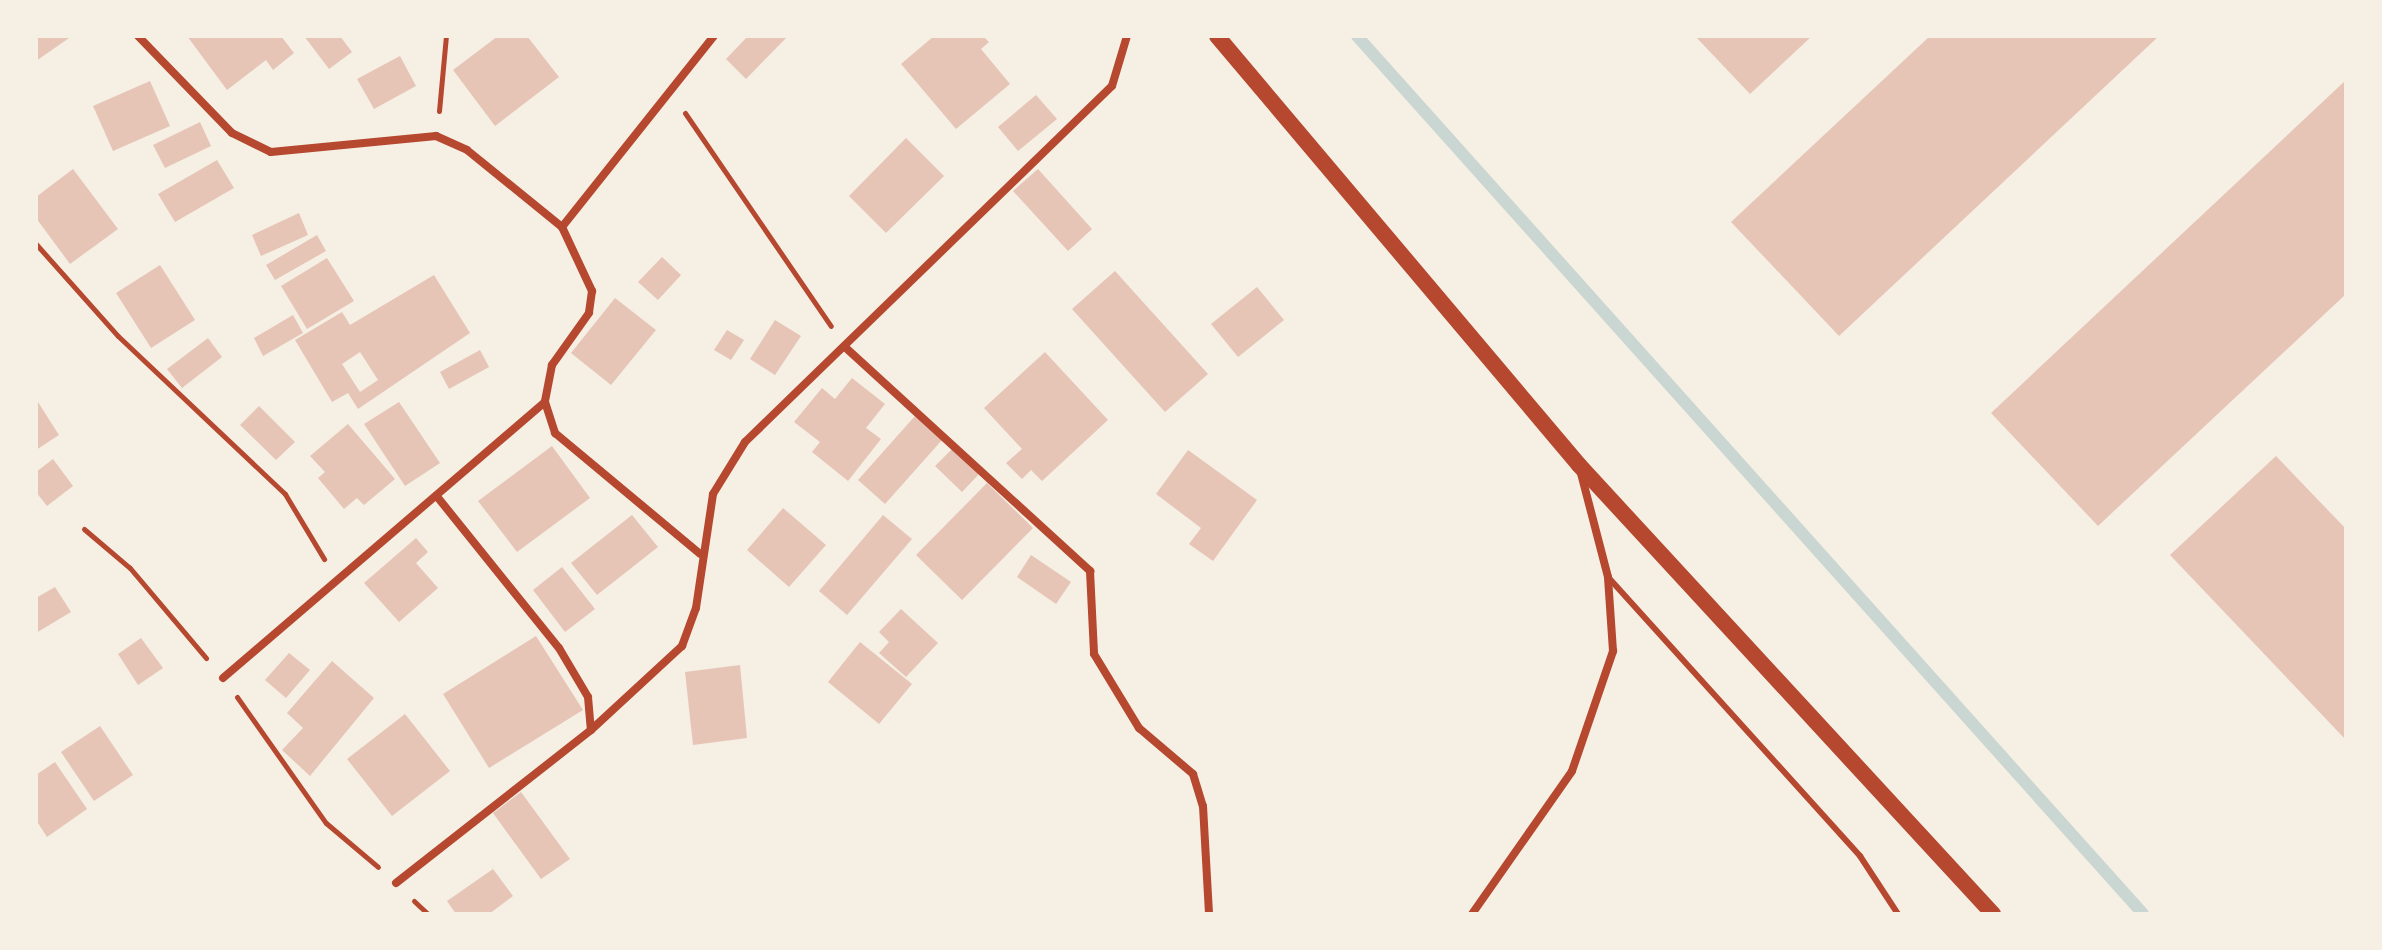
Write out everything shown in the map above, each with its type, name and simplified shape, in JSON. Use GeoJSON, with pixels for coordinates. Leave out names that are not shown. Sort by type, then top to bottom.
{"type":"FeatureCollection","features":[{"type":"Feature","properties":{"kind":"main road"},"geometry":{"type":"LineString","coordinates":[[1217,36],[1579,465],[1993,914]]}},
{"type":"Feature","properties":{"kind":"street"},"geometry":{"type":"LineString","coordinates":[[138,36],[232,133],[271,152],[436,136],[467,150],[562,227],[592,291],[589,313],[552,365],[545,402],[555,433],[700,554]]}},
{"type":"Feature","properties":{"kind":"street"},"geometry":{"type":"LineString","coordinates":[[562,227],[714,36]]}},
{"type":"Feature","properties":{"kind":"street"},"geometry":{"type":"LineString","coordinates":[[396,883],[591,730],[682,646],[696,608],[700,554],[713,494],[745,442],[846,348],[1112,86],[1127,36]]}},
{"type":"Feature","properties":{"kind":"street"},"geometry":{"type":"LineString","coordinates":[[846,348],[1090,571],[1094,654],[1139,728],[1193,774],[1203,806],[1209,914]]}},
{"type":"Feature","properties":{"kind":"street"},"geometry":{"type":"LineString","coordinates":[[223,678],[334,582],[439,499],[545,402]]}},
{"type":"Feature","properties":{"kind":"street"},"geometry":{"type":"LineString","coordinates":[[1472,914],[1572,771],[1613,651],[1608,577],[1579,465]]}},
{"type":"Feature","properties":{"kind":"street"},"geometry":{"type":"LineString","coordinates":[[439,499],[559,648],[588,697],[591,730]]}},
{"type":"Feature","properties":{"kind":"lane"},"geometry":{"type":"LineString","coordinates":[[1608,577],[1860,856],[1898,914]]}},
{"type":"Feature","properties":{"kind":"path"},"geometry":{"type":"LineString","coordinates":[[436,136],[446,36]]}},
{"type":"Feature","properties":{"kind":"path"},"geometry":{"type":"LineString","coordinates":[[668,90],[846,348]]}},
{"type":"Feature","properties":{"kind":"path"},"geometry":{"type":"LineString","coordinates":[[36,244],[118,336],[285,494],[312,531],[334,582]]}},
{"type":"Feature","properties":{"kind":"path"},"geometry":{"type":"LineString","coordinates":[[84,529],[130,568],[223,678],[326,823],[428,914]]}},
{"type":"Feature","properties":{"kind":"building"},"geometry":{"type":"Polygon","coordinates":[[[36,36],[72,36],[36,61],[36,36]]]}},
{"type":"Feature","properties":{"kind":"building"},"geometry":{"type":"Polygon","coordinates":[[[187,36],[281,36],[294,53],[273,70],[266,60],[227,90],[187,36]]]}},
{"type":"Feature","properties":{"kind":"building"},"geometry":{"type":"Polygon","coordinates":[[[304,36],[340,36],[352,52],[329,69],[304,36]]]}},
{"type":"Feature","properties":{"kind":"building"},"geometry":{"type":"Polygon","coordinates":[[[498,36],[527,36],[559,77],[495,126],[453,70],[498,36]]]}},
{"type":"Feature","properties":{"kind":"building"},"geometry":{"type":"Polygon","coordinates":[[[748,36],[788,36],[746,79],[726,59],[748,36]]]}},
{"type":"Feature","properties":{"kind":"building"},"geometry":{"type":"Polygon","coordinates":[[[934,36],[983,36],[989,42],[981,49],[1010,84],[956,129],[901,64],[934,36]]]}},
{"type":"Feature","properties":{"kind":"building"},"geometry":{"type":"Polygon","coordinates":[[[1695,36],[1812,36],[1750,94],[1695,36]]]}},
{"type":"Feature","properties":{"kind":"building"},"geometry":{"type":"Polygon","coordinates":[[[1930,36],[2159,36],[1839,336],[1731,222],[1930,36]]]}},
{"type":"Feature","properties":{"kind":"building"},"geometry":{"type":"Polygon","coordinates":[[[400,56],[416,86],[374,109],[357,79],[400,56]]]}},
{"type":"Feature","properties":{"kind":"building"},"geometry":{"type":"Polygon","coordinates":[[[2346,80],[2346,294],[2098,526],[1991,413],[2346,80]]]}},
{"type":"Feature","properties":{"kind":"building"},"geometry":{"type":"Polygon","coordinates":[[[150,81],[170,126],[113,151],[93,106],[150,81]]]}},
{"type":"Feature","properties":{"kind":"building"},"geometry":{"type":"Polygon","coordinates":[[[1036,95],[1057,119],[1018,151],[998,127],[1036,95]]]}},
{"type":"Feature","properties":{"kind":"building"},"geometry":{"type":"Polygon","coordinates":[[[200,122],[211,146],[165,168],[153,145],[200,122]]]}},
{"type":"Feature","properties":{"kind":"building"},"geometry":{"type":"Polygon","coordinates":[[[906,138],[944,176],[886,233],[849,196],[906,138]]]}},
{"type":"Feature","properties":{"kind":"building"},"geometry":{"type":"Polygon","coordinates":[[[217,160],[234,188],[175,222],[158,194],[217,160]]]}},
{"type":"Feature","properties":{"kind":"building"},"geometry":{"type":"Polygon","coordinates":[[[73,169],[118,229],[70,264],[36,218],[36,197],[73,169]]]}},
{"type":"Feature","properties":{"kind":"building"},"geometry":{"type":"Polygon","coordinates":[[[1038,169],[1092,229],[1068,251],[1013,191],[1038,169]]]}},
{"type":"Feature","properties":{"kind":"building"},"geometry":{"type":"Polygon","coordinates":[[[299,213],[308,235],[261,256],[252,235],[299,213]]]}},
{"type":"Feature","properties":{"kind":"building"},"geometry":{"type":"Polygon","coordinates":[[[317,235],[326,251],[275,280],[266,265],[317,235]]]}},
{"type":"Feature","properties":{"kind":"building"},"geometry":{"type":"Polygon","coordinates":[[[662,257],[681,275],[658,300],[638,282],[662,257]]]}},
{"type":"Feature","properties":{"kind":"building"},"geometry":{"type":"Polygon","coordinates":[[[327,258],[354,301],[307,329],[281,286],[327,258]]]}},
{"type":"Feature","properties":{"kind":"building"},"geometry":{"type":"Polygon","coordinates":[[[160,265],[195,320],[151,348],[116,293],[160,265]]]}},
{"type":"Feature","properties":{"kind":"building"},"geometry":{"type":"Polygon","coordinates":[[[1115,271],[1208,374],[1165,412],[1072,309],[1115,271]]]}},
{"type":"Feature","properties":{"kind":"building"},"geometry":{"type":"Polygon","coordinates":[[[434,275],[470,333],[358,409],[348,393],[332,402],[295,340],[342,312],[350,325],[434,275]],[[360,352],[342,364],[360,392],[378,380],[360,352]]]}},
{"type":"Feature","properties":{"kind":"building"},"geometry":{"type":"Polygon","coordinates":[[[1257,287],[1284,320],[1238,357],[1211,324],[1257,287]]]}},
{"type":"Feature","properties":{"kind":"building"},"geometry":{"type":"Polygon","coordinates":[[[615,298],[656,330],[611,385],[571,353],[615,298]]]}},
{"type":"Feature","properties":{"kind":"building"},"geometry":{"type":"Polygon","coordinates":[[[293,315],[303,333],[263,356],[254,338],[293,315]]]}},
{"type":"Feature","properties":{"kind":"building"},"geometry":{"type":"Polygon","coordinates":[[[775,320],[801,336],[775,375],[750,359],[775,320]]]}},
{"type":"Feature","properties":{"kind":"building"},"geometry":{"type":"Polygon","coordinates":[[[727,330],[744,340],[731,360],[714,350],[727,330]]]}},
{"type":"Feature","properties":{"kind":"building"},"geometry":{"type":"Polygon","coordinates":[[[208,338],[222,357],[182,388],[167,369],[208,338]]]}},
{"type":"Feature","properties":{"kind":"building"},"geometry":{"type":"Polygon","coordinates":[[[480,350],[489,367],[449,389],[440,372],[480,350]]]}},
{"type":"Feature","properties":{"kind":"building"},"geometry":{"type":"Polygon","coordinates":[[[1045,352],[1108,420],[1042,481],[1031,470],[1022,479],[1006,463],[1022,449],[984,408],[1045,352]]]}},
{"type":"Feature","properties":{"kind":"building"},"geometry":{"type":"Polygon","coordinates":[[[852,378],[885,404],[866,428],[881,439],[848,481],[812,452],[820,442],[794,422],[822,388],[835,399],[852,378]]]}},
{"type":"Feature","properties":{"kind":"building"},"geometry":{"type":"Polygon","coordinates":[[[36,399],[59,435],[36,450],[36,399]]]}},
{"type":"Feature","properties":{"kind":"building"},"geometry":{"type":"Polygon","coordinates":[[[399,402],[440,463],[405,486],[364,424],[399,402]]]}},
{"type":"Feature","properties":{"kind":"building"},"geometry":{"type":"Polygon","coordinates":[[[259,406],[295,442],[276,460],[240,425],[259,406]]]}},
{"type":"Feature","properties":{"kind":"building"},"geometry":{"type":"Polygon","coordinates":[[[915,416],[942,440],[885,504],[858,480],[915,416]]]}},
{"type":"Feature","properties":{"kind":"building"},"geometry":{"type":"Polygon","coordinates":[[[348,424],[395,479],[364,505],[357,498],[344,509],[318,478],[325,472],[310,456],[348,424]]]}},
{"type":"Feature","properties":{"kind":"building"},"geometry":{"type":"Polygon","coordinates":[[[552,446],[590,498],[517,552],[478,501],[552,446]]]}},
{"type":"Feature","properties":{"kind":"building"},"geometry":{"type":"Polygon","coordinates":[[[954,447],[980,473],[962,492],[935,466],[954,447]]]}},
{"type":"Feature","properties":{"kind":"building"},"geometry":{"type":"Polygon","coordinates":[[[1188,450],[1257,500],[1213,561],[1189,544],[1201,528],[1156,494],[1188,450]]]}},
{"type":"Feature","properties":{"kind":"building"},"geometry":{"type":"Polygon","coordinates":[[[2276,456],[2346,529],[2346,740],[2170,555],[2276,456]]]}},
{"type":"Feature","properties":{"kind":"building"},"geometry":{"type":"Polygon","coordinates":[[[53,459],[73,486],[47,506],[36,492],[36,472],[53,459]]]}},
{"type":"Feature","properties":{"kind":"building"},"geometry":{"type":"Polygon","coordinates":[[[987,483],[1033,528],[962,600],[916,555],[987,483]]]}},
{"type":"Feature","properties":{"kind":"building"},"geometry":{"type":"Polygon","coordinates":[[[783,508],[826,545],[789,587],[747,550],[783,508]]]}},
{"type":"Feature","properties":{"kind":"building"},"geometry":{"type":"Polygon","coordinates":[[[632,515],[658,547],[597,595],[571,563],[632,515]]]}},
{"type":"Feature","properties":{"kind":"building"},"geometry":{"type":"Polygon","coordinates":[[[883,515],[912,539],[847,615],[819,591],[883,515]]]}},
{"type":"Feature","properties":{"kind":"building"},"geometry":{"type":"Polygon","coordinates":[[[416,538],[428,552],[416,563],[438,588],[399,622],[364,583],[416,538]]]}},
{"type":"Feature","properties":{"kind":"building"},"geometry":{"type":"Polygon","coordinates":[[[1031,555],[1071,582],[1056,604],[1017,577],[1031,555]]]}},
{"type":"Feature","properties":{"kind":"building"},"geometry":{"type":"Polygon","coordinates":[[[562,567],[595,609],[565,632],[533,590],[562,567]]]}},
{"type":"Feature","properties":{"kind":"building"},"geometry":{"type":"Polygon","coordinates":[[[55,587],[71,612],[36,633],[36,598],[55,587]]]}},
{"type":"Feature","properties":{"kind":"building"},"geometry":{"type":"Polygon","coordinates":[[[901,609],[938,643],[906,677],[879,653],[889,642],[879,632],[901,609]]]}},
{"type":"Feature","properties":{"kind":"building"},"geometry":{"type":"Polygon","coordinates":[[[536,636],[583,710],[489,768],[443,694],[536,636]]]}},
{"type":"Feature","properties":{"kind":"building"},"geometry":{"type":"Polygon","coordinates":[[[141,638],[163,668],[138,685],[118,654],[141,638]]]}},
{"type":"Feature","properties":{"kind":"building"},"geometry":{"type":"Polygon","coordinates":[[[860,642],[912,684],[879,724],[828,682],[860,642]]]}},
{"type":"Feature","properties":{"kind":"building"},"geometry":{"type":"Polygon","coordinates":[[[289,653],[310,670],[286,698],[265,680],[289,653]]]}},
{"type":"Feature","properties":{"kind":"building"},"geometry":{"type":"Polygon","coordinates":[[[332,661],[374,698],[310,776],[282,750],[303,728],[287,713],[332,661]]]}},
{"type":"Feature","properties":{"kind":"building"},"geometry":{"type":"Polygon","coordinates":[[[740,665],[747,738],[693,745],[685,672],[740,665]]]}},
{"type":"Feature","properties":{"kind":"building"},"geometry":{"type":"Polygon","coordinates":[[[405,714],[450,771],[392,816],[347,759],[405,714]]]}},
{"type":"Feature","properties":{"kind":"building"},"geometry":{"type":"Polygon","coordinates":[[[100,726],[133,775],[94,801],[61,752],[100,726]]]}},
{"type":"Feature","properties":{"kind":"building"},"geometry":{"type":"Polygon","coordinates":[[[55,762],[87,809],[47,837],[36,820],[36,775],[55,762]]]}},
{"type":"Feature","properties":{"kind":"building"},"geometry":{"type":"Polygon","coordinates":[[[521,792],[570,859],[541,879],[493,813],[521,792]]]}},
{"type":"Feature","properties":{"kind":"building"},"geometry":{"type":"Polygon","coordinates":[[[493,869],[513,896],[489,914],[456,914],[447,901],[493,869]]]}},
{"type":"Feature","properties":{"kind":"waterway"},"geometry":{"type":"LineString","coordinates":[[1357,36],[2143,914]]}}]}
